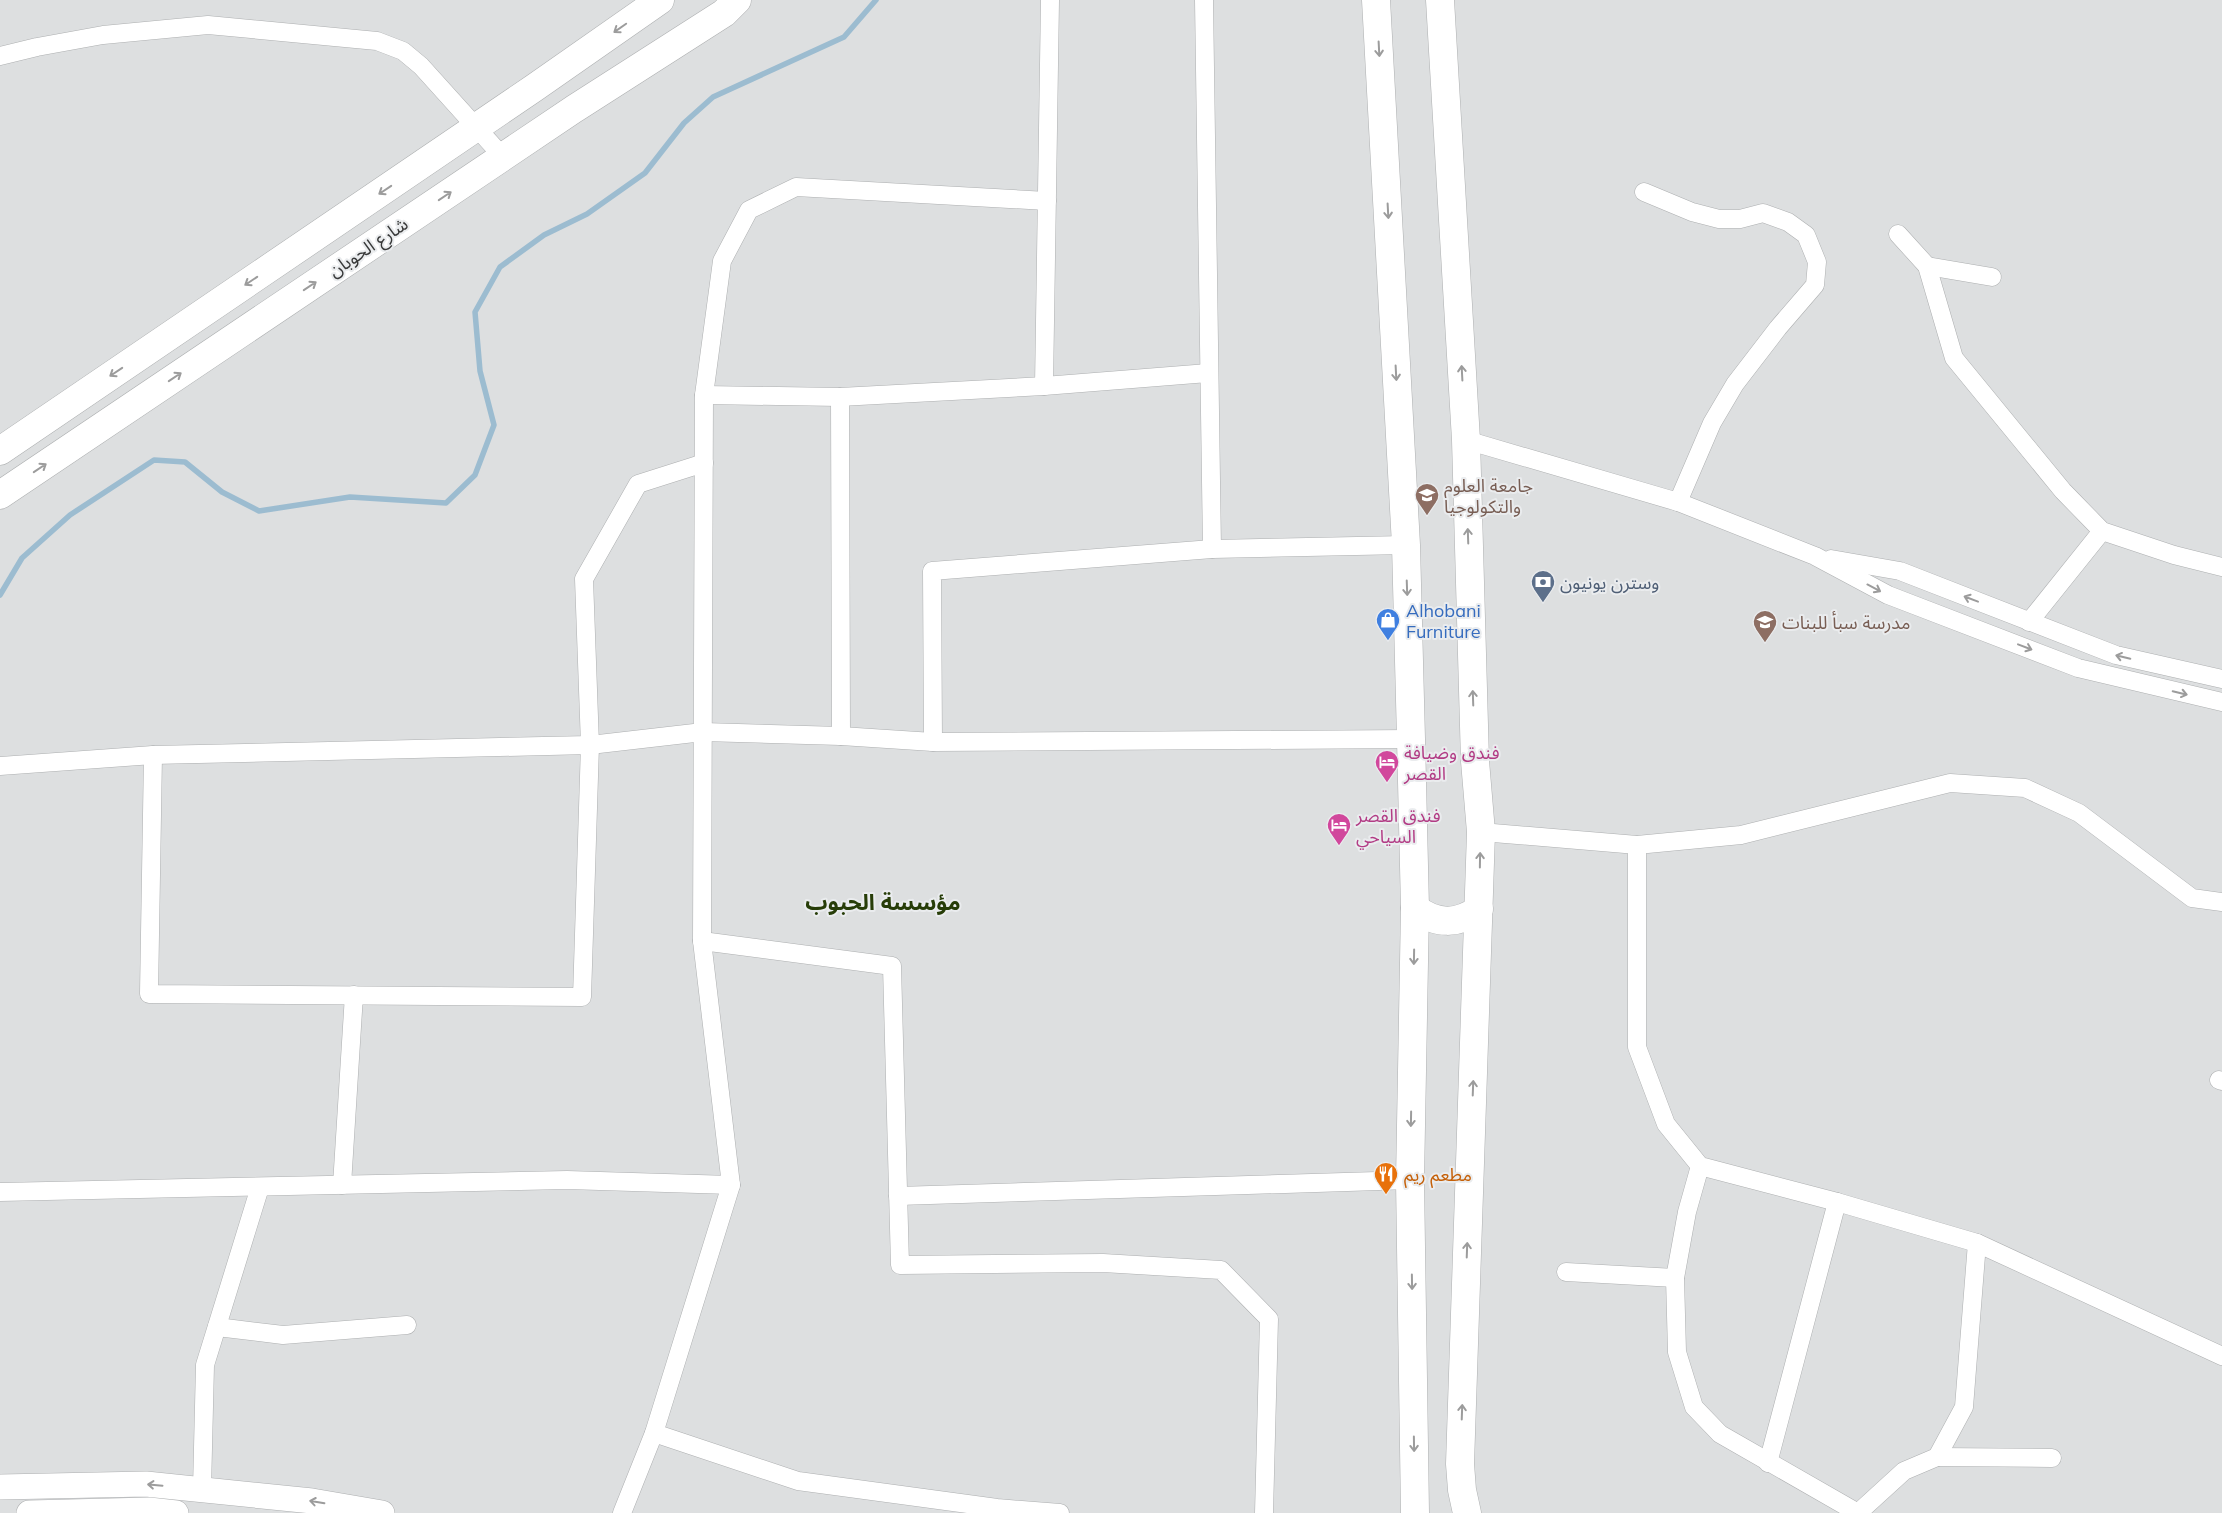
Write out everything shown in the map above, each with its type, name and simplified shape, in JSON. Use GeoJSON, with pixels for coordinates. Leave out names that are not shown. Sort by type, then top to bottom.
{"type":"FeatureCollection","features":[{"type":"Feature","properties":{"kind":"main road"},"geometry":{"type":"LineString","coordinates":[[0,451],[476,128],[660,0]]}},
{"type":"Feature","properties":{"kind":"main road","name":"شارع الحوبان"},"geometry":{"type":"LineString","coordinates":[[0,495],[503,157],[724,12],[737,0]]}},
{"type":"Feature","properties":{"kind":"main road"},"geometry":{"type":"LineString","coordinates":[[1376,0],[1406,545],[1415,908],[1410,1180],[1415,1513]]}},
{"type":"Feature","properties":{"kind":"main road"},"geometry":{"type":"LineString","coordinates":[[1440,0],[1466,440],[1475,761],[1481,832],[1460,1464],[1462,1490],[1467,1513]]}},
{"type":"Feature","properties":{"kind":"main road"},"geometry":{"type":"LineString","coordinates":[[1415,908],[1430,918],[1447,922],[1464,918],[1479,909]]}},
{"type":"Feature","properties":{"kind":"main road"},"geometry":{"type":"LineString","coordinates":[[0,1487],[146,1484],[312,1501],[382,1513]]}},
{"type":"Feature","properties":{"kind":"main road"},"geometry":{"type":"LineString","coordinates":[[29,1513],[149,1510],[176,1513]]}},
{"type":"Feature","properties":{"kind":"street"},"geometry":{"type":"LineString","coordinates":[[1044,386],[1050,0]]}},
{"type":"Feature","properties":{"kind":"street"},"geometry":{"type":"LineString","coordinates":[[1204,0],[1212,549]]}},
{"type":"Feature","properties":{"kind":"street"},"geometry":{"type":"LineString","coordinates":[[0,56],[103,35],[208,25],[377,41],[390,45],[414,59],[503,157]]}},
{"type":"Feature","properties":{"kind":"street"},"geometry":{"type":"LineString","coordinates":[[622,1513],[654,1433],[731,1185],[702,941],[704,395],[722,261],[749,210],[796,187],[1047,201]]}},
{"type":"Feature","properties":{"kind":"street"},"geometry":{"type":"LineString","coordinates":[[1644,192],[1692,212],[1719,220],[1740,219],[1763,213],[1788,222],[1806,235],[1817,262],[1815,285],[1734,384],[1712,423],[1678,502]]}},
{"type":"Feature","properties":{"kind":"street"},"geometry":{"type":"LineString","coordinates":[[1898,234],[1927,266],[1954,358],[2063,491],[2102,531],[2174,555],[2222,567]]}},
{"type":"Feature","properties":{"kind":"street"},"geometry":{"type":"LineString","coordinates":[[1927,266],[1992,277]]}},
{"type":"Feature","properties":{"kind":"street"},"geometry":{"type":"LineString","coordinates":[[704,395],[840,397],[1044,386],[1208,373]]}},
{"type":"Feature","properties":{"kind":"street"},"geometry":{"type":"LineString","coordinates":[[840,397],[841,736]]}},
{"type":"Feature","properties":{"kind":"street"},"geometry":{"type":"LineString","coordinates":[[1466,440],[1678,502],[1815,556],[1888,595],[2078,668],[2222,702]]}},
{"type":"Feature","properties":{"kind":"street"},"geometry":{"type":"LineString","coordinates":[[152,755],[149,994],[582,997],[590,746],[584,578],[638,484],[704,463]]}},
{"type":"Feature","properties":{"kind":"street"},"geometry":{"type":"LineString","coordinates":[[2030,622],[2102,531]]}},
{"type":"Feature","properties":{"kind":"street"},"geometry":{"type":"LineString","coordinates":[[933,742],[932,571],[1212,549],[1406,545]]}},
{"type":"Feature","properties":{"kind":"street"},"geometry":{"type":"LineString","coordinates":[[1815,556],[1900,571],[2116,655],[2222,680]]}},
{"type":"Feature","properties":{"kind":"street"},"geometry":{"type":"LineString","coordinates":[[0,766],[152,755],[590,746],[704,732],[841,736],[933,742],[1411,739]]}},
{"type":"Feature","properties":{"kind":"street"},"geometry":{"type":"LineString","coordinates":[[1481,832],[1637,845],[1741,835],[1950,783],[2025,788],[2079,813],[2192,898],[2222,902]]}},
{"type":"Feature","properties":{"kind":"street"},"geometry":{"type":"LineString","coordinates":[[1637,845],[1637,1047],[1666,1124],[1700,1166],[1837,1202],[1977,1243],[2222,1356]]}},
{"type":"Feature","properties":{"kind":"street"},"geometry":{"type":"LineString","coordinates":[[702,941],[892,966],[900,1265],[1103,1264],[1221,1270],[1269,1319],[1264,1513]]}},
{"type":"Feature","properties":{"kind":"street"},"geometry":{"type":"LineString","coordinates":[[342,1185],[354,995]]}},
{"type":"Feature","properties":{"kind":"street"},"geometry":{"type":"LineString","coordinates":[[1700,1166],[1687,1212],[1675,1278],[1677,1352],[1694,1407],[1720,1434],[1768,1464],[1858,1513],[1904,1471],[1937,1457],[2052,1458]]}},
{"type":"Feature","properties":{"kind":"street"},"geometry":{"type":"LineString","coordinates":[[0,1192],[567,1180],[731,1185]]}},
{"type":"Feature","properties":{"kind":"street"},"geometry":{"type":"LineString","coordinates":[[898,1196],[1410,1180]]}},
{"type":"Feature","properties":{"kind":"street"},"geometry":{"type":"LineString","coordinates":[[202,1489],[205,1365],[260,1187]]}},
{"type":"Feature","properties":{"kind":"street"},"geometry":{"type":"LineString","coordinates":[[1768,1464],[1837,1202]]}},
{"type":"Feature","properties":{"kind":"street"},"geometry":{"type":"LineString","coordinates":[[1937,1457],[1964,1407],[1977,1243]]}},
{"type":"Feature","properties":{"kind":"street"},"geometry":{"type":"LineString","coordinates":[[1566,1272],[1675,1278]]}},
{"type":"Feature","properties":{"kind":"street"},"geometry":{"type":"LineString","coordinates":[[217,1326],[283,1335],[406,1325]]}},
{"type":"Feature","properties":{"kind":"street"},"geometry":{"type":"LineString","coordinates":[[654,1433],[798,1481],[997,1508],[1060,1513]]}},
{"type":"Feature","properties":{"kind":"waterway"},"geometry":{"type":"LineString","coordinates":[[0,595],[22,558],[70,515],[154,460],[185,462],[222,492],[259,511],[350,497],[446,503],[475,475],[494,425],[480,371],[475,312],[500,267],[544,235],[587,214],[645,173],[684,123],[713,97],[844,37],[876,0]]}},
{"type":"Feature","properties":{"kind":"place","name":"جامعة العلوم والتكولوجيا"},"geometry":{"type":"Point","coordinates":[1427,516]}},
{"type":"Feature","properties":{"kind":"place","name":"وسترن يونيون"},"geometry":{"type":"Point","coordinates":[1543,603]}},
{"type":"Feature","properties":{"kind":"place","name":"Alhobani Furniture"},"geometry":{"type":"Point","coordinates":[1388,641]}},
{"type":"Feature","properties":{"kind":"place","name":"مدرسة سبأ للبنات"},"geometry":{"type":"Point","coordinates":[1765,643]}},
{"type":"Feature","properties":{"kind":"place","name":"فندق وضيافة القصر"},"geometry":{"type":"Point","coordinates":[1387,783]}},
{"type":"Feature","properties":{"kind":"place","name":"فندق القصر السياحي"},"geometry":{"type":"Point","coordinates":[1339,846]}},
{"type":"Feature","properties":{"kind":"place","name":"مطعم ريم"},"geometry":{"type":"Point","coordinates":[1386,1195]}},
{"type":"Feature","properties":{"kind":"district","name":"مؤسسة الحبوب"},"geometry":{"type":"Point","coordinates":[883,902]}}]}
